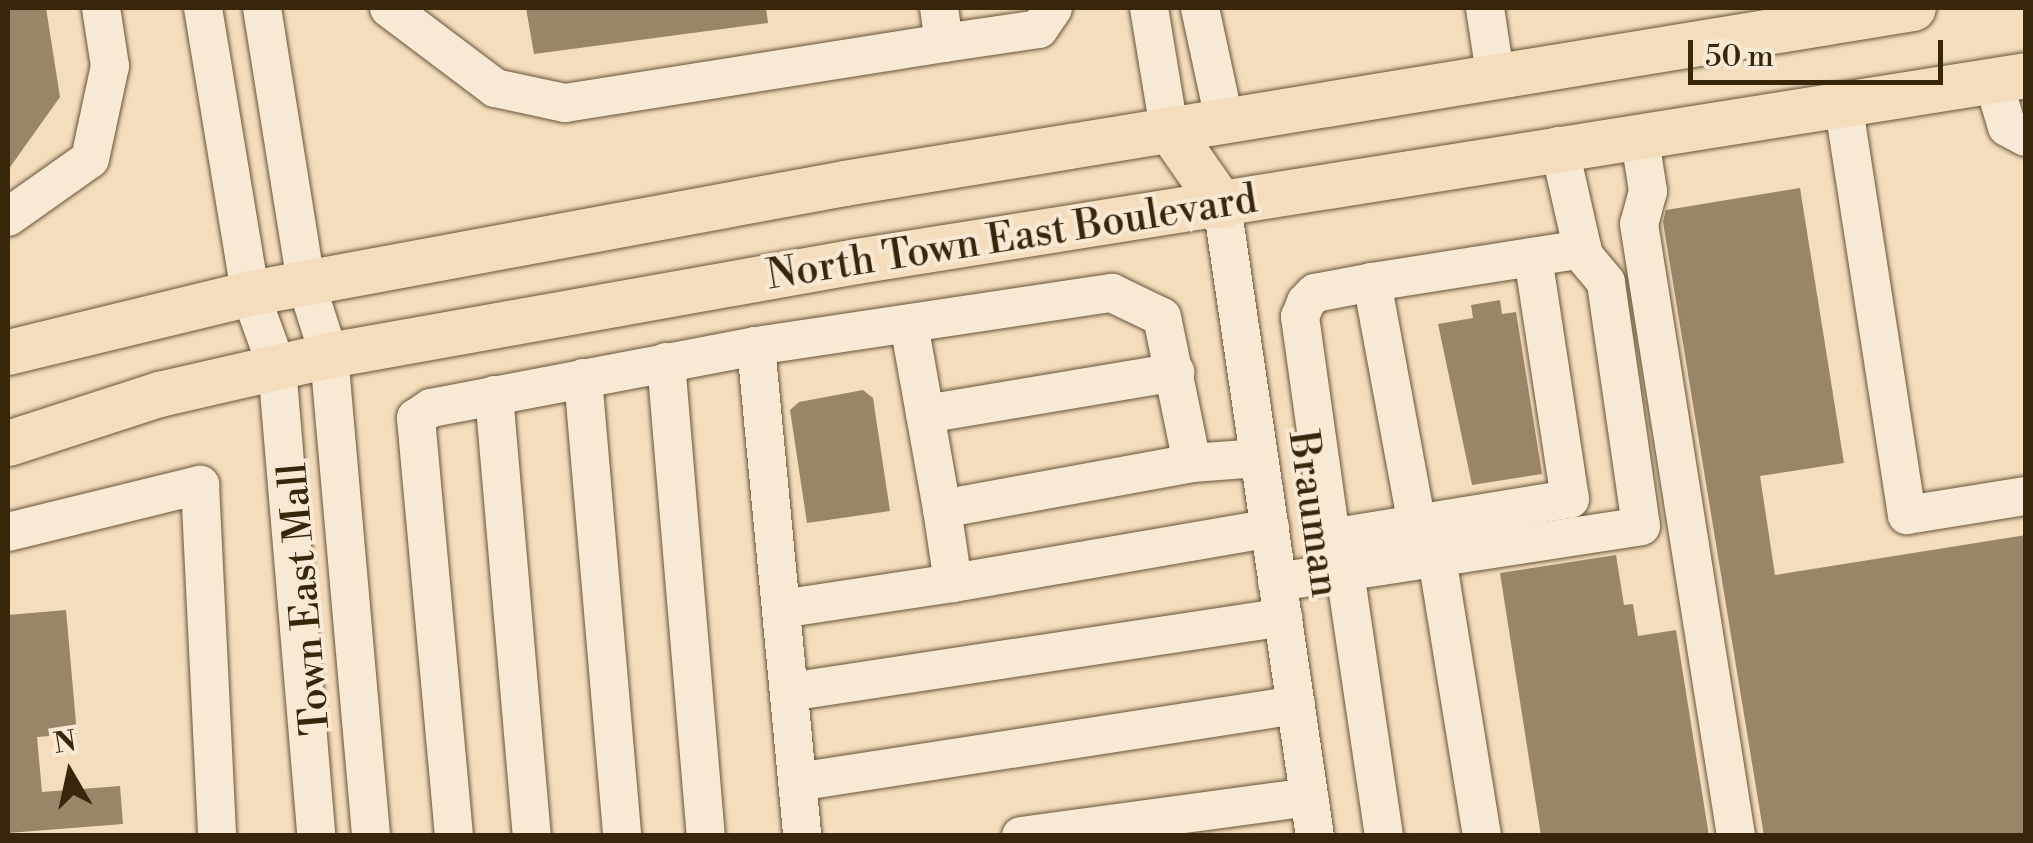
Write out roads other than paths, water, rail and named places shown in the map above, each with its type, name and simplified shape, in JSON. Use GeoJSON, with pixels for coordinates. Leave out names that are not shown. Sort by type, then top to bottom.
{"type":"FeatureCollection","features":[{"type":"Feature","properties":{"kind":"main road","name":"North Town East Boulevard"},"geometry":{"type":"LineString","coordinates":[[8,352],[250,293],[1224,119],[1851,12],[1904,8]]}},
{"type":"Feature","properties":{"kind":"main road","name":"North Town East Boulevard"},"geometry":{"type":"LineString","coordinates":[[8,443],[159,394],[329,355],[856,261],[1222,205],[1560,146],[2009,78]]}},
{"type":"Feature","properties":{"kind":"main road"},"geometry":{"type":"LineString","coordinates":[[1222,205],[1224,119]]}},
{"type":"Feature","properties":{"kind":"main road"},"geometry":{"type":"LineString","coordinates":[[1168,129],[1222,205]]}},
{"type":"Feature","properties":{"kind":"street"},"geometry":{"type":"LineString","coordinates":[[8,217],[90,159],[110,66],[102,8]]}},
{"type":"Feature","properties":{"kind":"street","name":"Town East Mall"},"geometry":{"type":"LineString","coordinates":[[203,8],[250,293],[276,366],[316,836]]}},
{"type":"Feature","properties":{"kind":"street","name":"Town East Mall"},"geometry":{"type":"LineString","coordinates":[[262,8],[306,283],[329,355],[371,836]]}},
{"type":"Feature","properties":{"kind":"street"},"geometry":{"type":"LineString","coordinates":[[402,14],[495,88],[565,103],[942,25],[1039,28],[1053,8]]}},
{"type":"Feature","properties":{"kind":"street"},"geometry":{"type":"LineString","coordinates":[[1149,8],[1168,129]]}},
{"type":"Feature","properties":{"kind":"street"},"geometry":{"type":"LineString","coordinates":[[1200,8],[1224,119]]}},
{"type":"Feature","properties":{"kind":"street"},"geometry":{"type":"LineString","coordinates":[[1485,8],[1495,74]]}},
{"type":"Feature","properties":{"kind":"street"},"geometry":{"type":"LineString","coordinates":[[2009,78],[2007,127],[2025,142]]}},
{"type":"Feature","properties":{"kind":"street"},"geometry":{"type":"LineString","coordinates":[[1843,102],[1907,514],[2026,496]]}},
{"type":"Feature","properties":{"kind":"street"},"geometry":{"type":"LineString","coordinates":[[1639,134],[1648,191],[1639,224],[1736,836]]}},
{"type":"Feature","properties":{"kind":"street"},"geometry":{"type":"LineString","coordinates":[[1337,561],[1437,558],[1640,526],[1606,282],[1582,250],[1560,146]]}},
{"type":"Feature","properties":{"kind":"street","name":"Brauman"},"geometry":{"type":"LineString","coordinates":[[1222,205],[1315,836]]}},
{"type":"Feature","properties":{"kind":"street"},"geometry":{"type":"LineString","coordinates":[[1384,836],[1300,316],[1315,293],[1582,250]]}},
{"type":"Feature","properties":{"kind":"street"},"geometry":{"type":"LineString","coordinates":[[788,692],[1280,600],[1337,561],[1418,524],[1570,499],[1533,257]]}},
{"type":"Feature","properties":{"kind":"street"},"geometry":{"type":"LineString","coordinates":[[1372,282],[1418,524]]}},
{"type":"Feature","properties":{"kind":"street"},"geometry":{"type":"LineString","coordinates":[[454,836],[414,438],[416,418],[430,408],[756,346],[1112,293],[1162,317],[1192,464]]}},
{"type":"Feature","properties":{"kind":"street"},"geometry":{"type":"LineString","coordinates":[[909,324],[953,583]]}},
{"type":"Feature","properties":{"kind":"street"},"geometry":{"type":"LineString","coordinates":[[756,346],[802,836]]}},
{"type":"Feature","properties":{"kind":"street"},"geometry":{"type":"LineString","coordinates":[[666,362],[706,836]]}},
{"type":"Feature","properties":{"kind":"street"},"geometry":{"type":"LineString","coordinates":[[925,414],[1176,372]]}},
{"type":"Feature","properties":{"kind":"street"},"geometry":{"type":"LineString","coordinates":[[582,378],[622,836]]}},
{"type":"Feature","properties":{"kind":"street"},"geometry":{"type":"LineString","coordinates":[[494,395],[532,836]]}},
{"type":"Feature","properties":{"kind":"street"},"geometry":{"type":"LineString","coordinates":[[942,509],[1192,464],[1259,458]]}},
{"type":"Feature","properties":{"kind":"street"},"geometry":{"type":"LineString","coordinates":[[8,532],[200,485],[216,836]]}},
{"type":"Feature","properties":{"kind":"street"},"geometry":{"type":"LineString","coordinates":[[781,609],[1270,528]]}},
{"type":"Feature","properties":{"kind":"street"},"geometry":{"type":"LineString","coordinates":[[1437,558],[1482,836]]}},
{"type":"Feature","properties":{"kind":"street"},"geometry":{"type":"LineString","coordinates":[[797,782],[1296,705]]}},
{"type":"Feature","properties":{"kind":"street"},"geometry":{"type":"LineString","coordinates":[[1021,836],[1309,797]]}}]}
